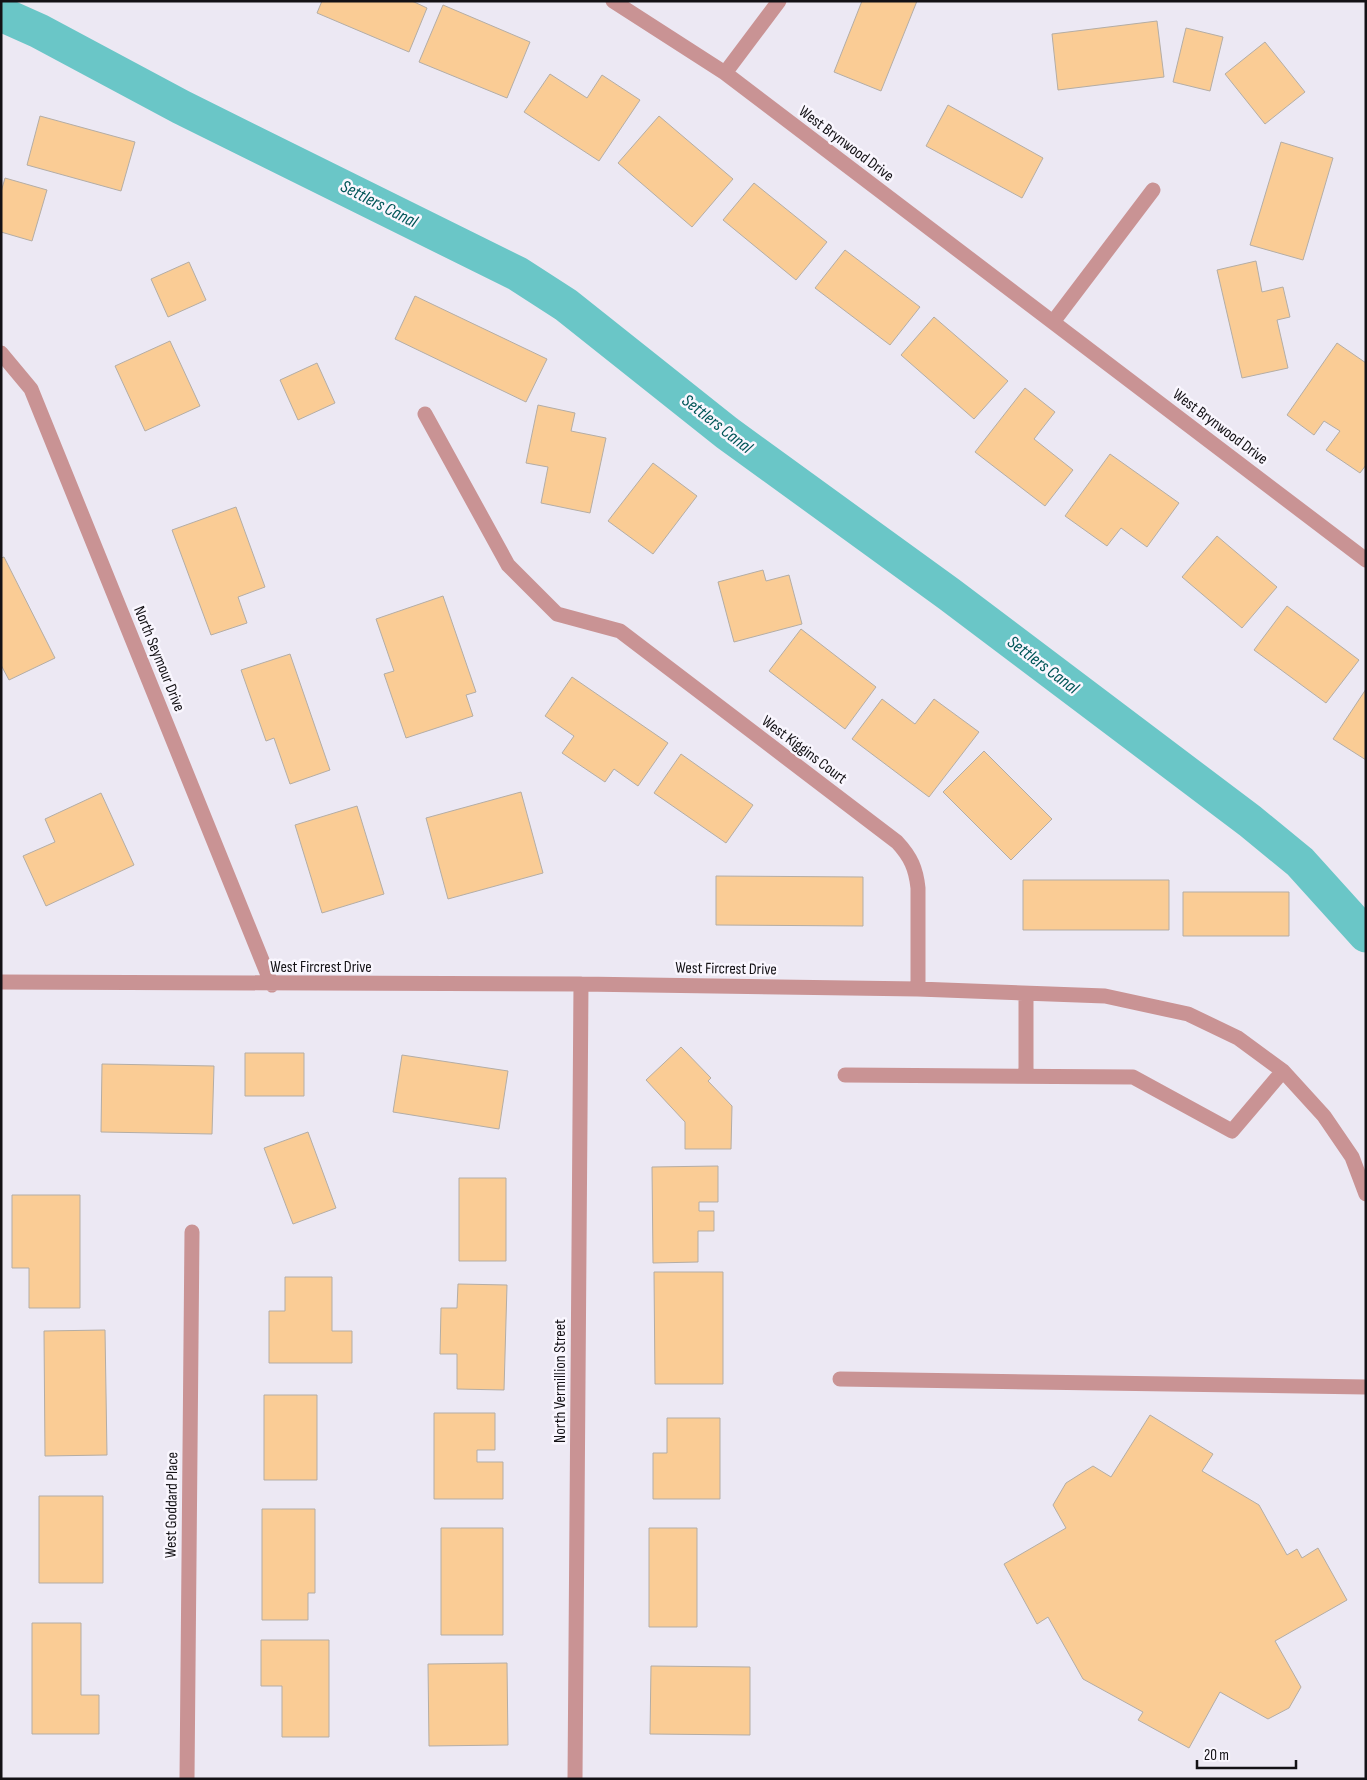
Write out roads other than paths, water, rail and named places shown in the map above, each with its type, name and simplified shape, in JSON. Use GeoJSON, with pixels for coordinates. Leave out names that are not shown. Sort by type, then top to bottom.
{"type":"FeatureCollection","features":[{"type":"Feature","properties":{"kind":"street","name":"West Brynwood Drive"},"geometry":{"type":"LineString","coordinates":[[613,1],[725,73],[1366,560]]}},
{"type":"Feature","properties":{"kind":"street"},"geometry":{"type":"LineString","coordinates":[[725,73],[779,1]]}},
{"type":"Feature","properties":{"kind":"street"},"geometry":{"type":"LineString","coordinates":[[1053,322],[1152,190]]}},
{"type":"Feature","properties":{"kind":"street","name":"North Seymour Drive"},"geometry":{"type":"LineString","coordinates":[[1,354],[32,389],[272,985]]}},
{"type":"Feature","properties":{"kind":"street","name":"West Kiggins Court"},"geometry":{"type":"LineString","coordinates":[[425,414],[508,566],[557,614],[620,632],[897,842],[910,856],[916,872],[918,888],[918,989]]}},
{"type":"Feature","properties":{"kind":"street","name":"West Fircrest Drive"},"geometry":{"type":"LineString","coordinates":[[1,982],[272,985],[581,984],[918,989],[1105,996],[1188,1014],[1238,1038],[1283,1071],[1324,1116],[1352,1158],[1366,1194]]}},
{"type":"Feature","properties":{"kind":"street","name":"North Vermillion Street"},"geometry":{"type":"LineString","coordinates":[[574,1779],[581,984]]}},
{"type":"Feature","properties":{"kind":"street"},"geometry":{"type":"LineString","coordinates":[[1026,994],[1026,1076]]}},
{"type":"Feature","properties":{"kind":"street"},"geometry":{"type":"LineString","coordinates":[[845,1075],[1133,1077],[1232,1130],[1283,1071]]}},
{"type":"Feature","properties":{"kind":"street","name":"West Goddard Place"},"geometry":{"type":"LineString","coordinates":[[187,1779],[192,1232]]}},
{"type":"Feature","properties":{"kind":"street"},"geometry":{"type":"LineString","coordinates":[[840,1379],[1366,1387]]}},
{"type":"Feature","properties":{"kind":"waterway","name":"Settlers Canal"},"geometry":{"type":"LineString","coordinates":[[1,14],[39,31],[181,107],[518,274],[566,305],[727,433],[949,594],[1250,821],[1300,862],[1366,935]]}}]}
